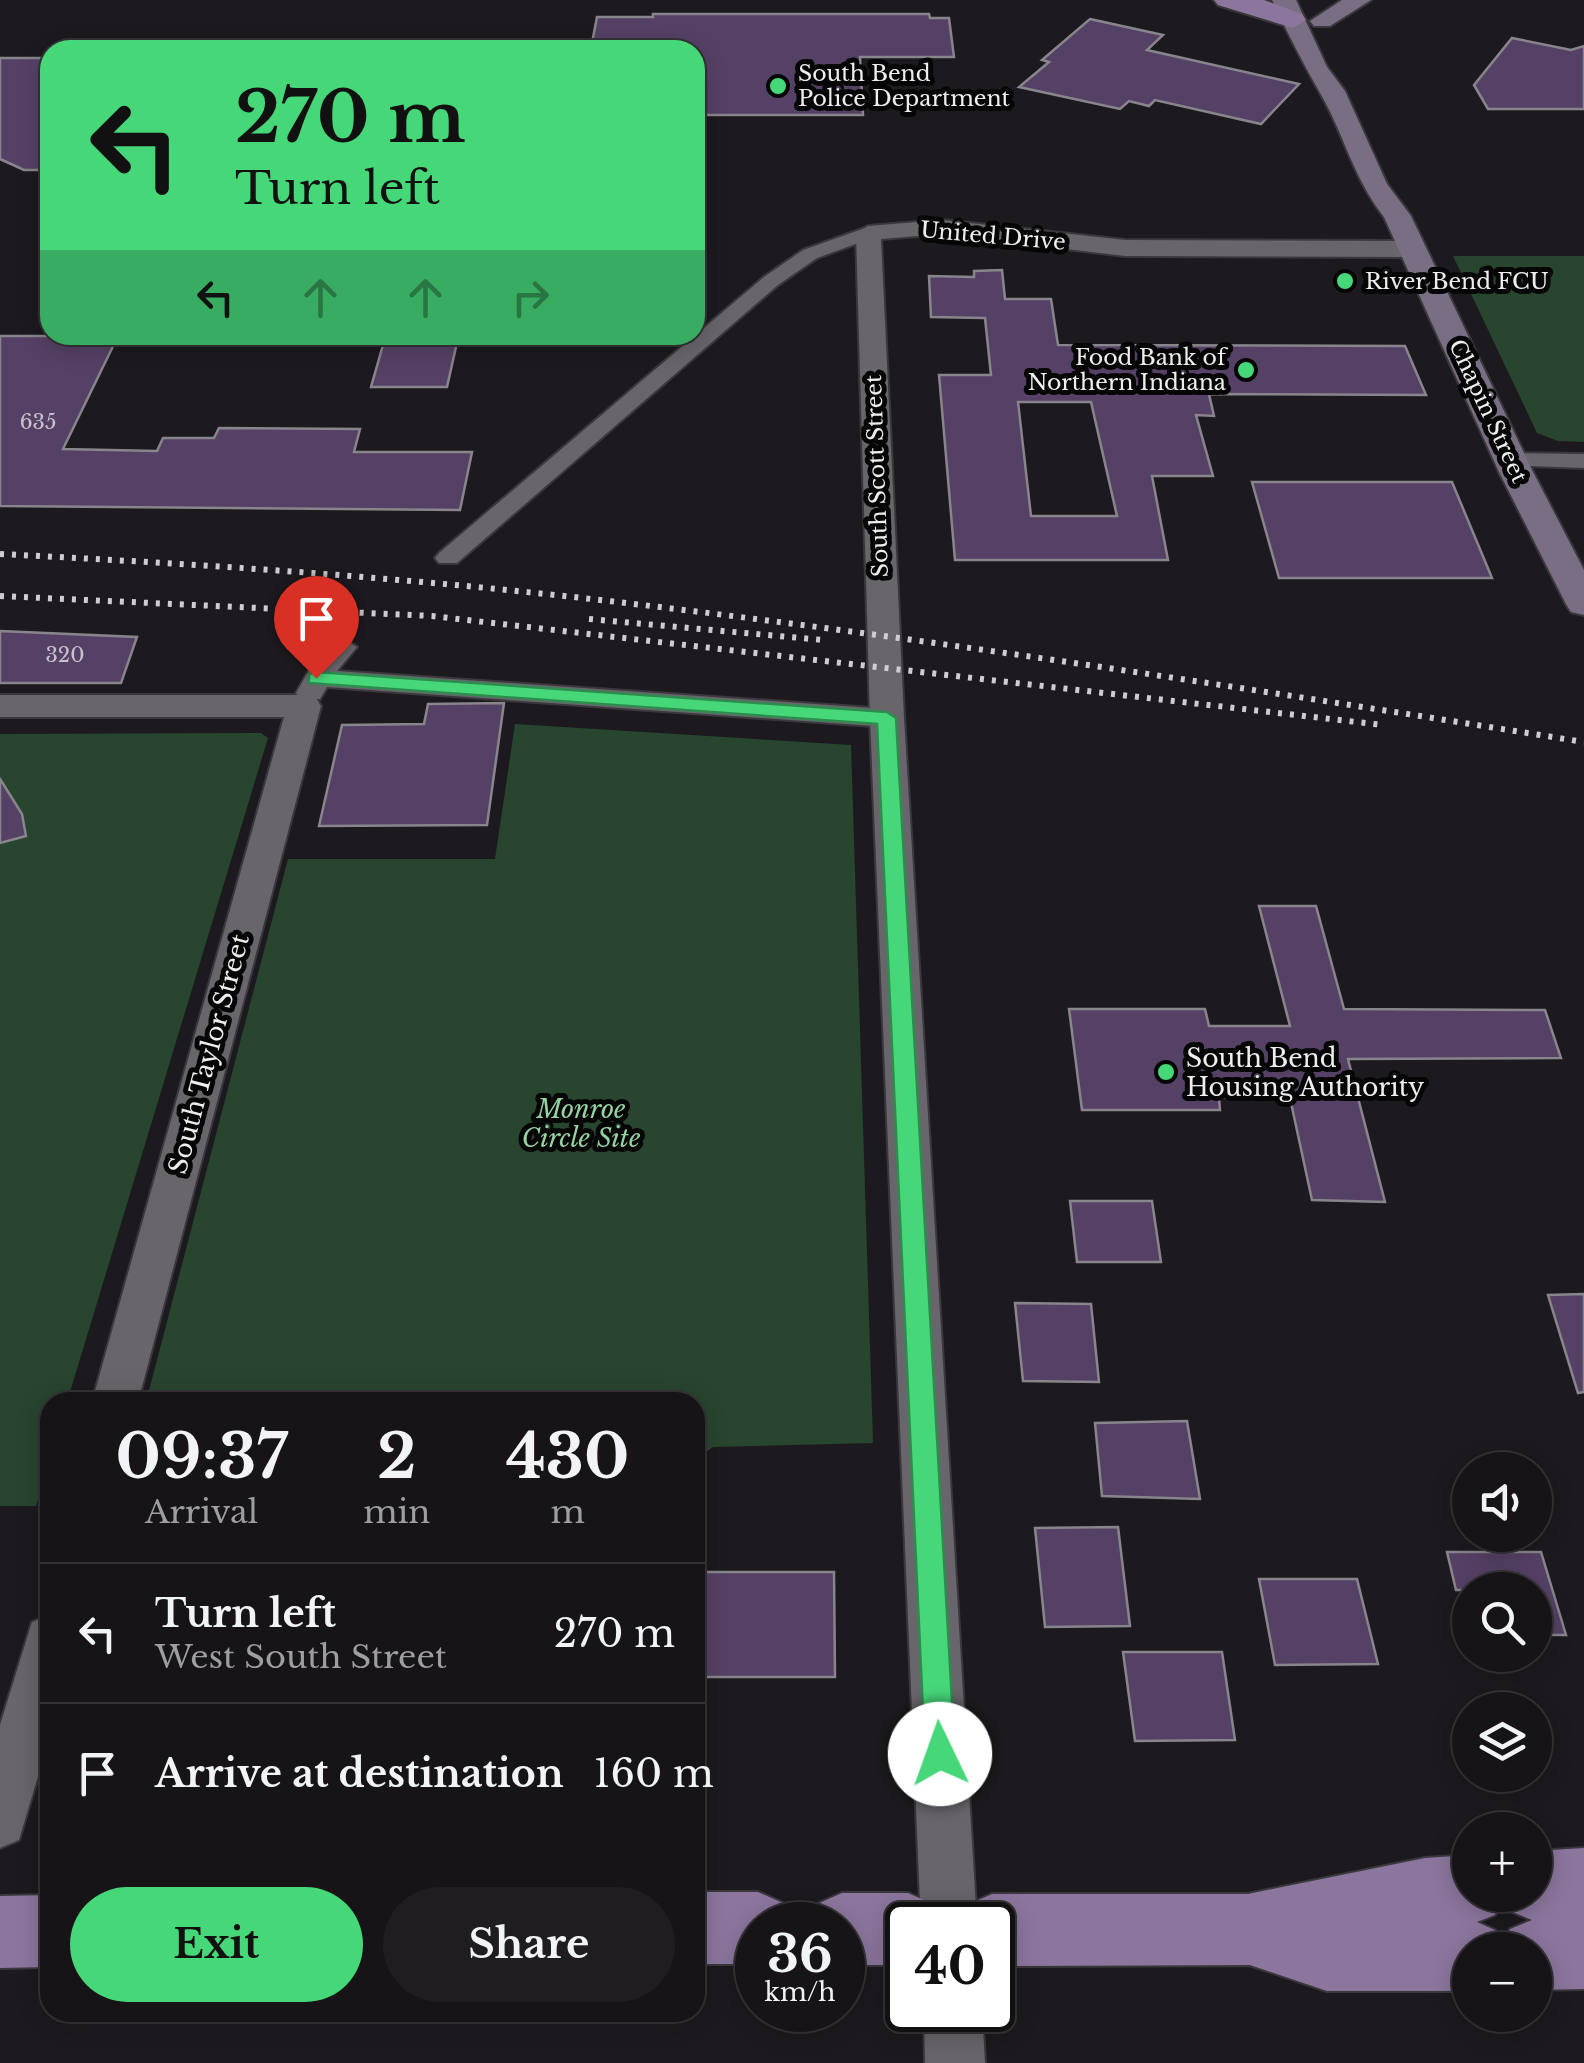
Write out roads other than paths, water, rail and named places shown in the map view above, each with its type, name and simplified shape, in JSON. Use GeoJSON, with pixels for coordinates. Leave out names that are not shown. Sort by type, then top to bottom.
{"type":"FeatureCollection","features":[{"type":"Feature","properties":{"kind":"main road"},"geometry":{"type":"LineString","coordinates":[[1227,0],[1288,10]]}},
{"type":"Feature","properties":{"kind":"main road"},"geometry":{"type":"LineString","coordinates":[[1325,28],[1360,0]]}},
{"type":"Feature","properties":{"kind":"main road","name":"Chapin Street"},"geometry":{"type":"LineString","coordinates":[[1288,10],[1315,68],[1332,91],[1374,186],[1397,216],[1511,460],[1584,604]]}},
{"type":"Feature","properties":{"kind":"main road","name":"Chapin Street"},"geometry":{"type":"LineString","coordinates":[[1325,28],[1395,186],[1397,216]]}},
{"type":"Feature","properties":{"kind":"main road"},"geometry":{"type":"LineString","coordinates":[[1552,1885],[1584,1883]]}},
{"type":"Feature","properties":{"kind":"main road"},"geometry":{"type":"LineString","coordinates":[[1015,1930],[1248,1930],[1425,1893],[1452,1891]]}},
{"type":"Feature","properties":{"kind":"main road"},"geometry":{"type":"LineString","coordinates":[[705,1928],[735,1928]]}},
{"type":"Feature","properties":{"kind":"main road"},"geometry":{"type":"LineString","coordinates":[[1248,1930],[1327,1955],[1452,1955]]}},
{"type":"Feature","properties":{"kind":"main road"},"geometry":{"type":"LineString","coordinates":[[0,1932],[40,1932]]}},
{"type":"Feature","properties":{"kind":"main road"},"geometry":{"type":"LineString","coordinates":[[1552,1954],[1584,1953]]}},
{"type":"Feature","properties":{"kind":"street","name":"United Drive"},"geometry":{"type":"LineString","coordinates":[[705,338],[810,254],[868,233],[942,227],[1125,248],[1412,249]]}},
{"type":"Feature","properties":{"kind":"street","name":"South Scott Street"},"geometry":{"type":"LineString","coordinates":[[868,233],[887,718],[947,1902]]}},
{"type":"Feature","properties":{"kind":"street","name":"United Drive"},"geometry":{"type":"LineString","coordinates":[[448,558],[697,345]]}},
{"type":"Feature","properties":{"kind":"street"},"geometry":{"type":"LineString","coordinates":[[1511,460],[1584,460]]}},
{"type":"Feature","properties":{"kind":"street"},"geometry":{"type":"LineString","coordinates":[[310,692],[344,647]]}},
{"type":"Feature","properties":{"kind":"street"},"geometry":{"type":"LineString","coordinates":[[0,706],[310,692],[887,718]]}},
{"type":"Feature","properties":{"kind":"street","name":"South Taylor Street"},"geometry":{"type":"LineString","coordinates":[[118,1392],[310,692]]}},
{"type":"Feature","properties":{"kind":"street"},"geometry":{"type":"LineString","coordinates":[[0,1821],[40,1676]]}},
{"type":"Feature","properties":{"kind":"street"},"geometry":{"type":"LineString","coordinates":[[954,2032],[955,2063]]}},
{"type":"Feature","properties":{"kind":"railway"},"geometry":{"type":"LineString","coordinates":[[0,554],[300,572],[600,600],[970,648],[1584,742]]}},
{"type":"Feature","properties":{"kind":"railway"},"geometry":{"type":"LineString","coordinates":[[0,596],[432,616],[1383,725]]}},
{"type":"Feature","properties":{"kind":"railway"},"geometry":{"type":"LineString","coordinates":[[589,619],[823,640]]}},
{"type":"Feature","properties":{"kind":"place","name":"South Bend Police Department"},"geometry":{"type":"Point","coordinates":[778,86]}},
{"type":"Feature","properties":{"kind":"place","name":"River Bend FCU"},"geometry":{"type":"Point","coordinates":[1345,281]}},
{"type":"Feature","properties":{"kind":"place","name":"Food Bank of Northern Indiana"},"geometry":{"type":"Point","coordinates":[1246,370]}},
{"type":"Feature","properties":{"kind":"place","name":"South Bend Housing Authority"},"geometry":{"type":"Point","coordinates":[1166,1072]}},
{"type":"Feature","properties":{"kind":"park label","name":"Monroe Circle Site"},"geometry":{"type":"Point","coordinates":[581,1124]}}]}
